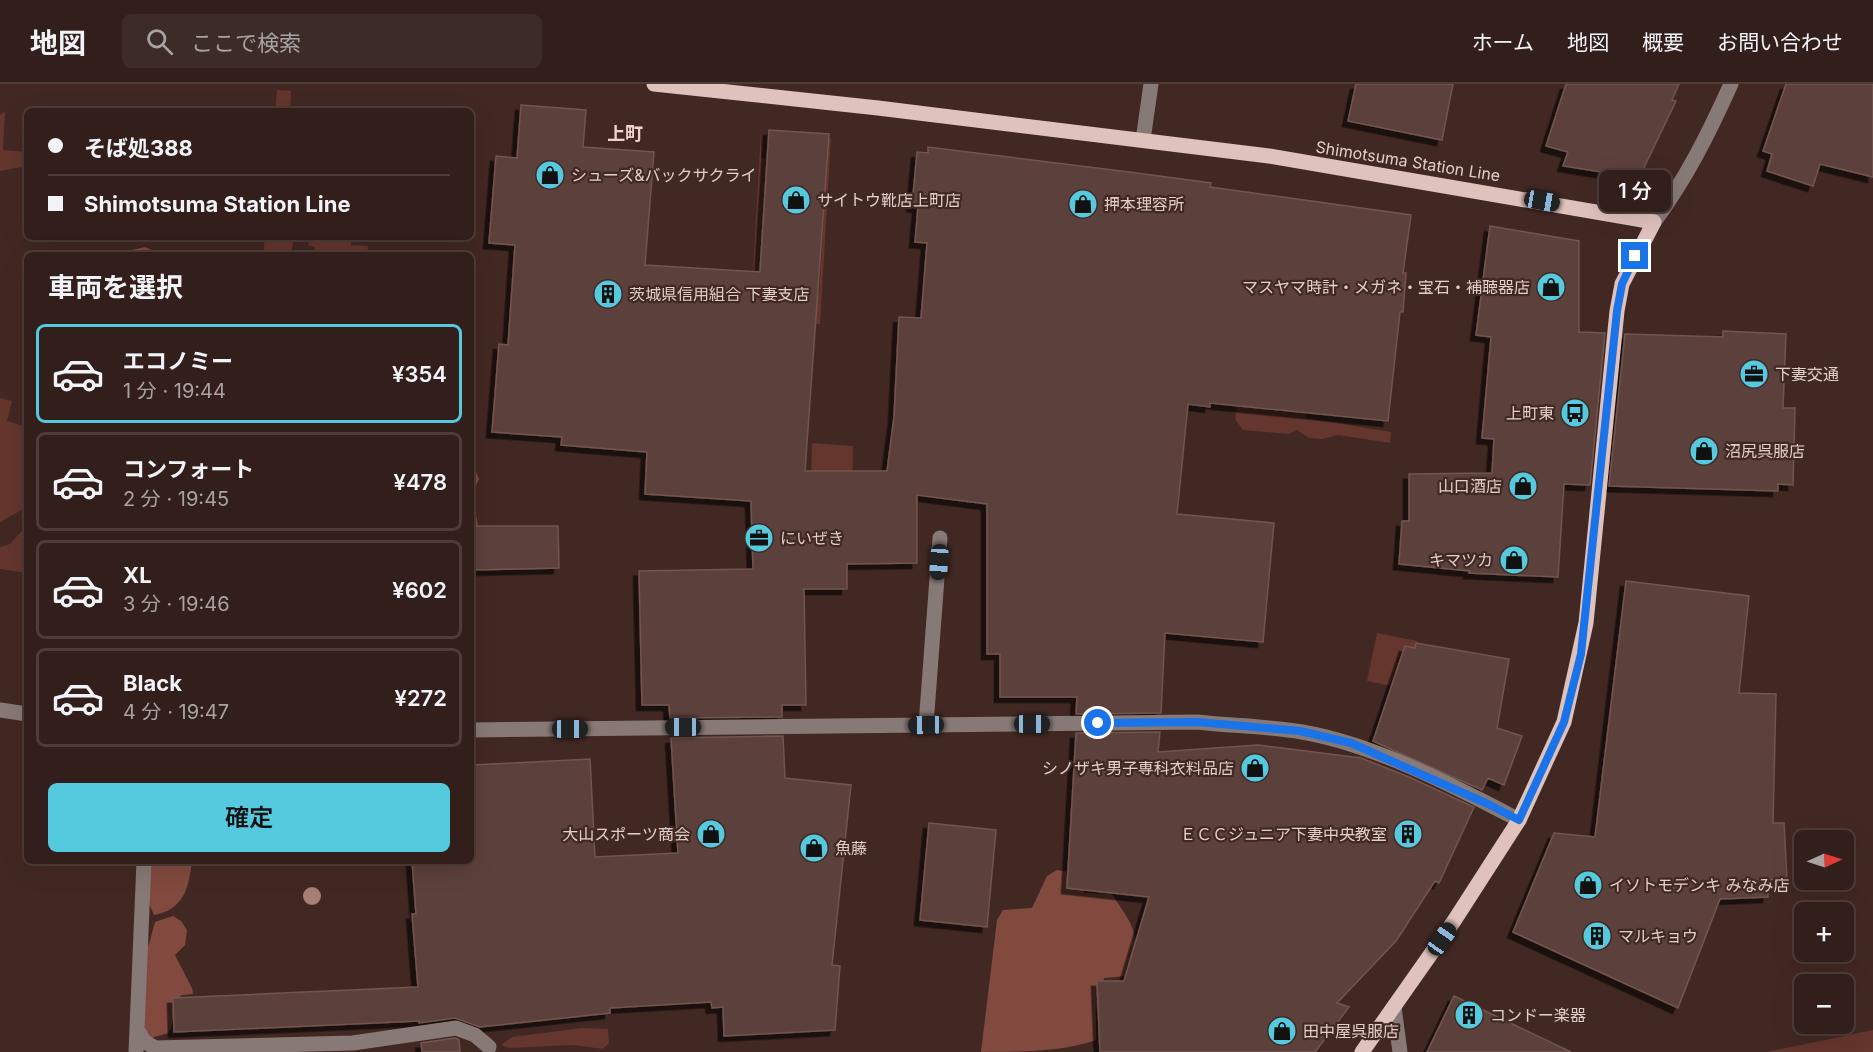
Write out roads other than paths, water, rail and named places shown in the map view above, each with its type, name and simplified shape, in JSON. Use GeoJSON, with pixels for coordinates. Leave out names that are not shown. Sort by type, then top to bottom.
{"type":"FeatureCollection","features":[{"type":"Feature","properties":{"kind":"main road","name":"Shimotsuma Station Line"},"geometry":{"type":"LineString","coordinates":[[654,84],[1269,156],[1654,222]]}},
{"type":"Feature","properties":{"kind":"main road"},"geometry":{"type":"LineString","coordinates":[[1362,1052],[1454,921],[1519,820],[1564,722],[1586,623],[1617,311],[1622,284],[1654,222]]}},
{"type":"Feature","properties":{"kind":"street"},"geometry":{"type":"LineString","coordinates":[[1143,140],[1151,84]]}},
{"type":"Feature","properties":{"kind":"street"},"geometry":{"type":"LineString","coordinates":[[1654,222],[1679,189],[1699,154],[1731,84]]}},
{"type":"Feature","properties":{"kind":"street"},"geometry":{"type":"LineString","coordinates":[[926,725],[940,538]]}},
{"type":"Feature","properties":{"kind":"street"},"geometry":{"type":"LineString","coordinates":[[0,710],[24,714]]}},
{"type":"Feature","properties":{"kind":"street"},"geometry":{"type":"LineString","coordinates":[[474,730],[1197,722],[1300,731],[1351,743],[1519,820]]}},
{"type":"Feature","properties":{"kind":"street"},"geometry":{"type":"LineString","coordinates":[[136,1052],[144,864]]}},
{"type":"Feature","properties":{"kind":"street"},"geometry":{"type":"LineString","coordinates":[[1394,1007],[1400,1052]]}},
{"type":"Feature","properties":{"kind":"street"},"geometry":{"type":"LineString","coordinates":[[137,1029],[144,1041],[155,1048],[353,1043],[456,1028],[475,1035],[489,1047]]}},
{"type":"Feature","properties":{"kind":"place","name":"シューズ&バックサクライ"},"geometry":{"type":"Point","coordinates":[550,175]}},
{"type":"Feature","properties":{"kind":"place","name":"サイトウ靴店上町店"},"geometry":{"type":"Point","coordinates":[796,200]}},
{"type":"Feature","properties":{"kind":"place","name":"押本理容所"},"geometry":{"type":"Point","coordinates":[1083,204]}},
{"type":"Feature","properties":{"kind":"place","name":"マスヤマ時計・メガネ・宝石・補聴器店"},"geometry":{"type":"Point","coordinates":[1551,287]}},
{"type":"Feature","properties":{"kind":"place","name":"茨城県信用組合 下妻支店"},"geometry":{"type":"Point","coordinates":[608,294]}},
{"type":"Feature","properties":{"kind":"place","name":"下妻交通"},"geometry":{"type":"Point","coordinates":[1754,374]}},
{"type":"Feature","properties":{"kind":"place","name":"上町東"},"geometry":{"type":"Point","coordinates":[1575,413]}},
{"type":"Feature","properties":{"kind":"place","name":"沼尻呉服店"},"geometry":{"type":"Point","coordinates":[1704,451]}},
{"type":"Feature","properties":{"kind":"place","name":"山口酒店"},"geometry":{"type":"Point","coordinates":[1523,486]}},
{"type":"Feature","properties":{"kind":"place","name":"にいぜき"},"geometry":{"type":"Point","coordinates":[759,538]}},
{"type":"Feature","properties":{"kind":"place","name":"キマツカ"},"geometry":{"type":"Point","coordinates":[1514,560]}},
{"type":"Feature","properties":{"kind":"place","name":"シノザキ男子専科衣料品店"},"geometry":{"type":"Point","coordinates":[1255,768]}},
{"type":"Feature","properties":{"kind":"place","name":"大山スポーツ商会"},"geometry":{"type":"Point","coordinates":[711,834]}},
{"type":"Feature","properties":{"kind":"place","name":"ＥＣＣジュニア下妻中央教室"},"geometry":{"type":"Point","coordinates":[1408,834]}},
{"type":"Feature","properties":{"kind":"place","name":"魚藤"},"geometry":{"type":"Point","coordinates":[814,848]}},
{"type":"Feature","properties":{"kind":"place","name":"イソトモデンキ みなみ店"},"geometry":{"type":"Point","coordinates":[1588,885]}},
{"type":"Feature","properties":{"kind":"place","name":"マルキョウ"},"geometry":{"type":"Point","coordinates":[1597,936]}},
{"type":"Feature","properties":{"kind":"place","name":"コンドー楽器"},"geometry":{"type":"Point","coordinates":[1469,1015]}},
{"type":"Feature","properties":{"kind":"place","name":"田中屋呉服店"},"geometry":{"type":"Point","coordinates":[1282,1031]}},
{"type":"Feature","properties":{"kind":"district","name":"上町"},"geometry":{"type":"Point","coordinates":[625,134]}}]}
